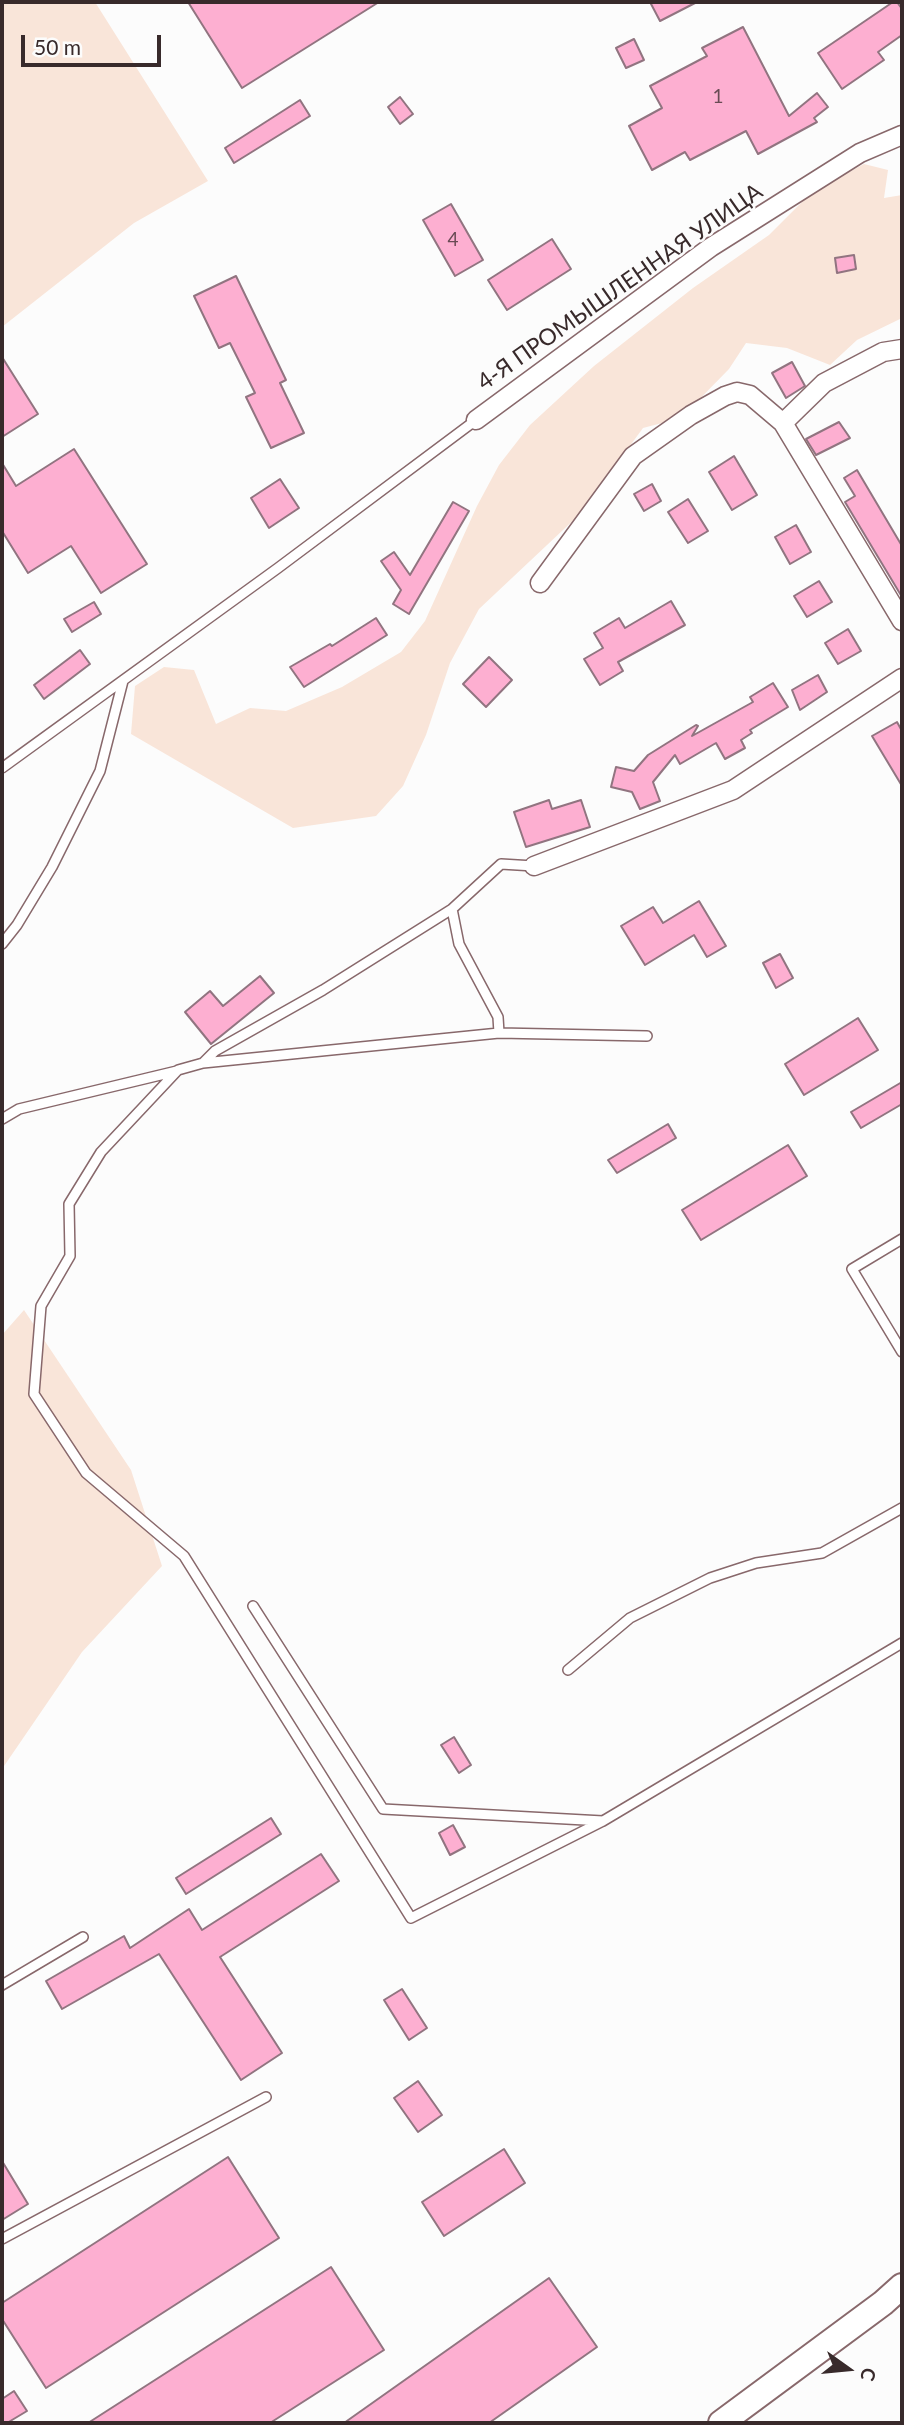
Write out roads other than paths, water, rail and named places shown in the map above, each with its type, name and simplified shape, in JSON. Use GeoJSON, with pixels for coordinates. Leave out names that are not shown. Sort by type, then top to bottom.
{"type":"FeatureCollection","features":[{"type":"Feature","properties":{"kind":"main road"},"geometry":{"type":"LineString","coordinates":[[721,2423],[902,2286]]}},
{"type":"Feature","properties":{"kind":"street","name":"4-Я ПРОМЫШЛЕННАЯ УЛИЦА"},"geometry":{"type":"LineString","coordinates":[[477,420],[711,247],[860,153],[902,135]]}},
{"type":"Feature","properties":{"kind":"street"},"geometry":{"type":"LineString","coordinates":[[783,423],[824,383],[883,352],[902,349]]}},
{"type":"Feature","properties":{"kind":"street"},"geometry":{"type":"LineString","coordinates":[[540,583],[633,456],[691,415],[737,391],[750,396],[783,423],[902,621]]}},
{"type":"Feature","properties":{"kind":"street"},"geometry":{"type":"LineString","coordinates":[[534,866],[733,790],[902,678]]}},
{"type":"Feature","properties":{"kind":"lane"},"geometry":{"type":"LineString","coordinates":[[2,768],[477,420]]}},
{"type":"Feature","properties":{"kind":"lane"},"geometry":{"type":"LineString","coordinates":[[2,944],[18,925],[52,867],[100,771],[124,680]]}},
{"type":"Feature","properties":{"kind":"lane"},"geometry":{"type":"LineString","coordinates":[[203,1063],[215,1051],[323,990],[452,909],[501,864],[534,866]]}},
{"type":"Feature","properties":{"kind":"lane"},"geometry":{"type":"LineString","coordinates":[[452,909],[459,944],[498,1017],[499,1033]]}},
{"type":"Feature","properties":{"kind":"lane"},"geometry":{"type":"LineString","coordinates":[[2,1119],[19,1109],[203,1063],[499,1033],[647,1036]]}},
{"type":"Feature","properties":{"kind":"lane"},"geometry":{"type":"LineString","coordinates":[[178,1070],[101,1152],[69,1203],[70,1256],[41,1306],[34,1394],[86,1473],[184,1556],[411,1918],[603,1821],[902,1643]]}},
{"type":"Feature","properties":{"kind":"lane"},"geometry":{"type":"LineString","coordinates":[[902,1239],[852,1269],[902,1352]]}},
{"type":"Feature","properties":{"kind":"lane"},"geometry":{"type":"LineString","coordinates":[[568,1670],[630,1618],[710,1578],[756,1563],[822,1553],[902,1508]]}},
{"type":"Feature","properties":{"kind":"lane"},"geometry":{"type":"LineString","coordinates":[[253,1606],[383,1810],[603,1821]]}},
{"type":"Feature","properties":{"kind":"lane"},"geometry":{"type":"LineString","coordinates":[[2,1985],[83,1937]]}},
{"type":"Feature","properties":{"kind":"lane"},"geometry":{"type":"LineString","coordinates":[[2,2239],[266,2097]]}}]}
